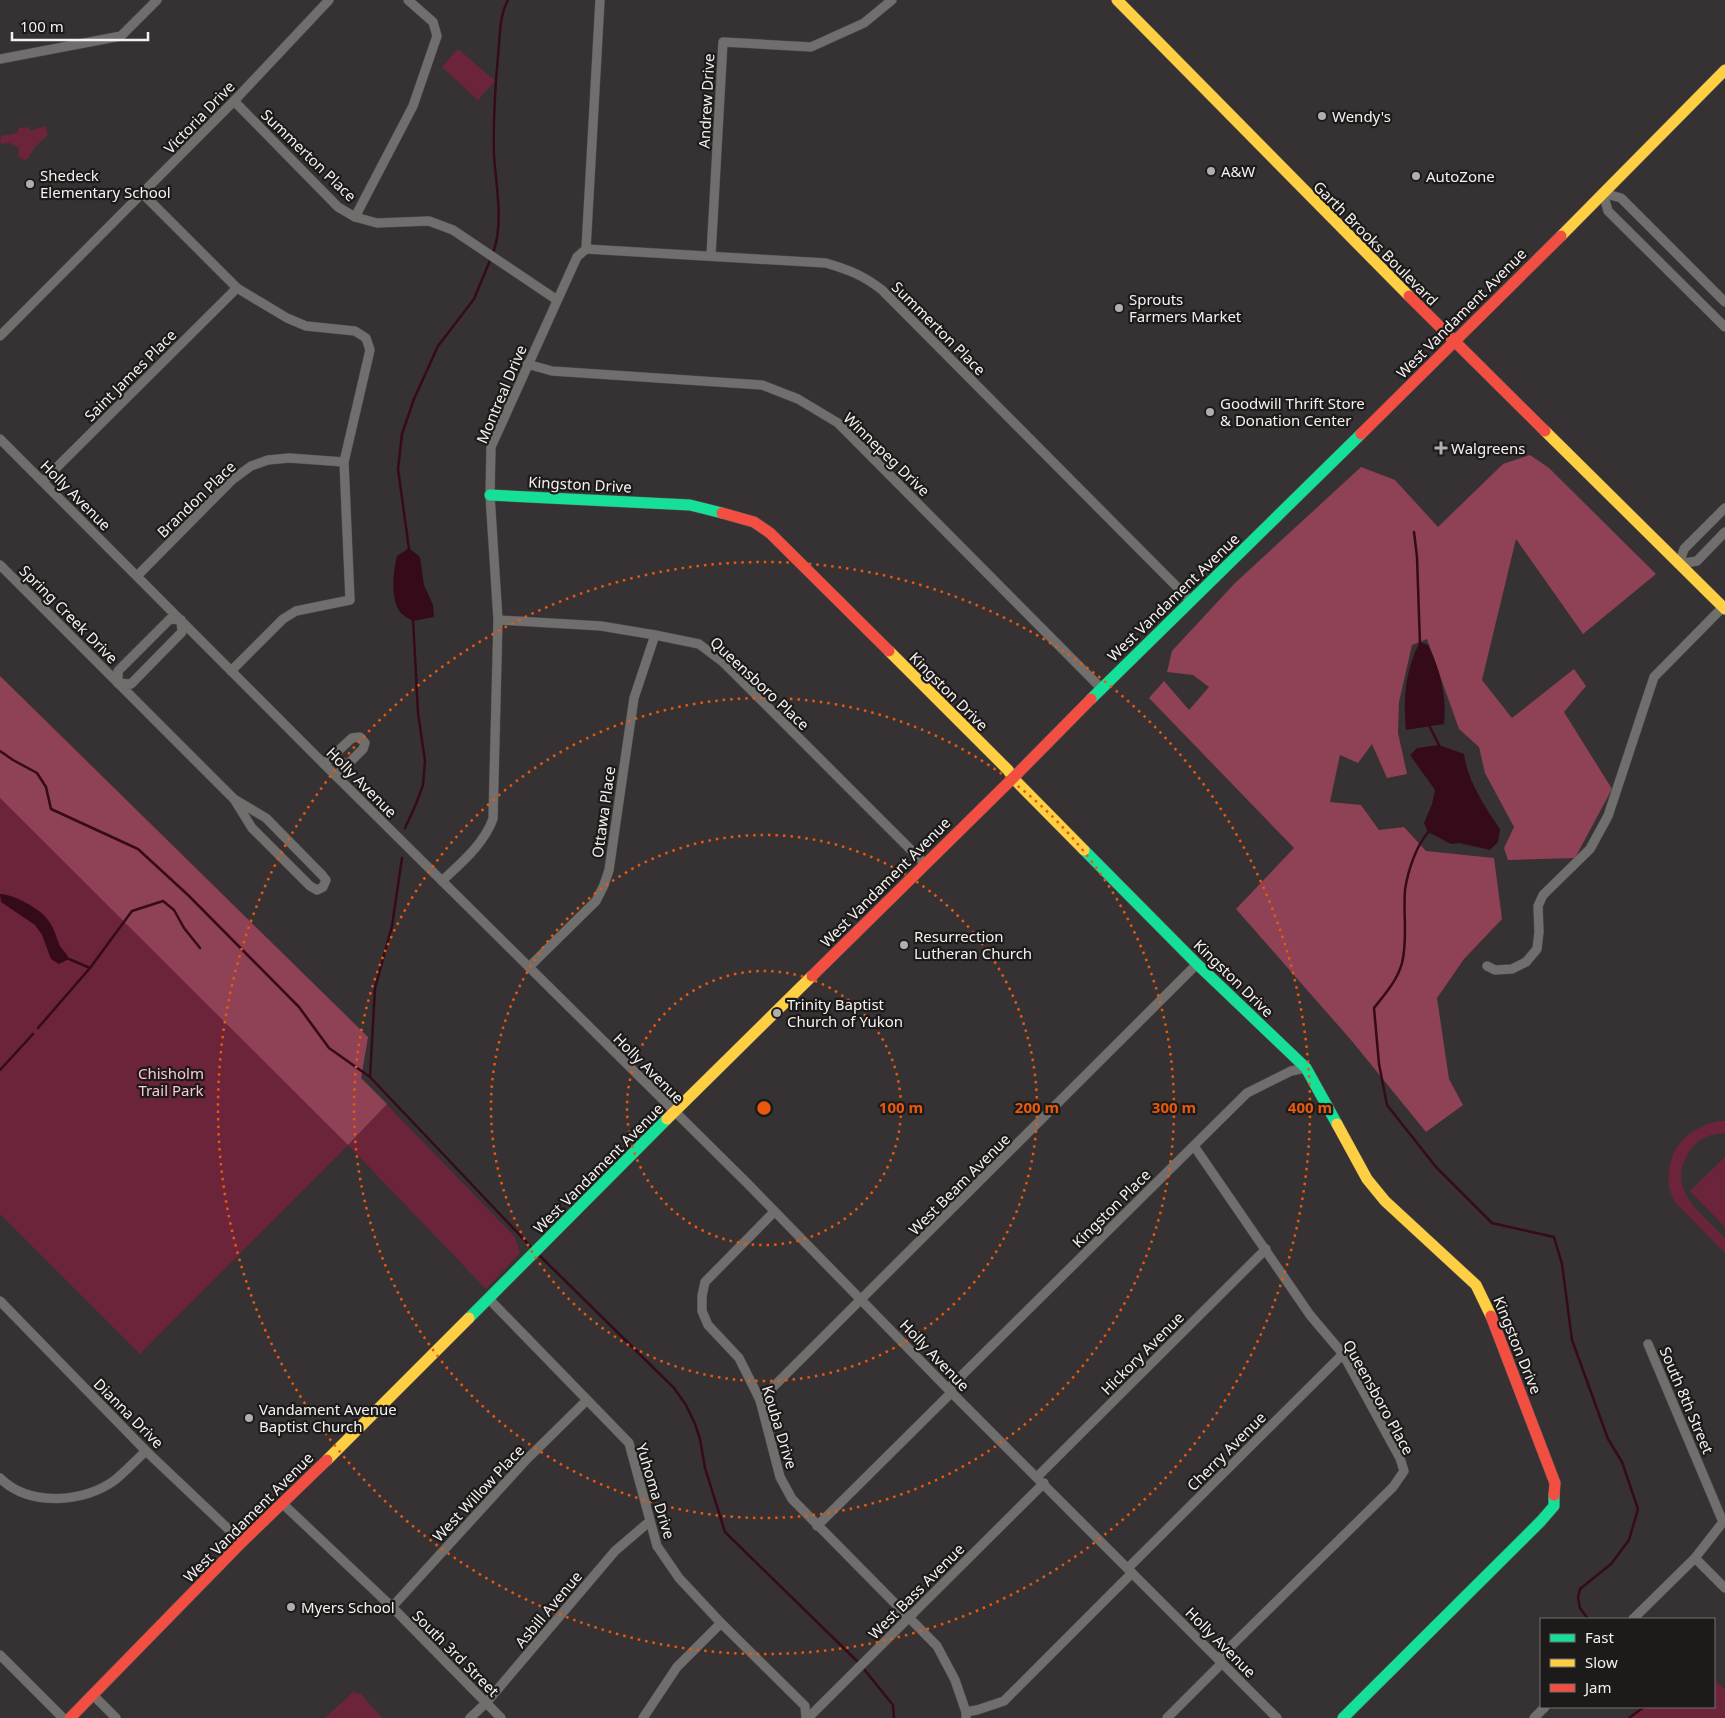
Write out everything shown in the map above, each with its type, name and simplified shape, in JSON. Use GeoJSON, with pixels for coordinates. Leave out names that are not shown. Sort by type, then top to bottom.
{"type":"FeatureCollection","features":[{"type":"Feature","properties":{"kind":"street"},"geometry":{"type":"LineString","coordinates":[[0,58],[121,36],[156,0]]}},
{"type":"Feature","properties":{"kind":"street","name":"Victoria Drive"},"geometry":{"type":"LineString","coordinates":[[0,336],[234,102],[329,0]]}},
{"type":"Feature","properties":{"kind":"street"},"geometry":{"type":"LineString","coordinates":[[355,217],[413,106],[437,36],[434,22],[408,0]]}},
{"type":"Feature","properties":{"kind":"street"},"geometry":{"type":"LineString","coordinates":[[586,249],[600,0]]}},
{"type":"Feature","properties":{"kind":"street","name":"Andrew Drive"},"geometry":{"type":"LineString","coordinates":[[711,256],[723,42],[811,48],[864,23],[892,0]]}},
{"type":"Feature","properties":{"kind":"street","name":"Garth Brooks Boulevard"},"geometry":{"type":"LineString","coordinates":[[1116,0],[1454,342],[1724,608]]}},
{"type":"Feature","properties":{"kind":"street","name":"West Vandament Avenue"},"geometry":{"type":"LineString","coordinates":[[70,1718],[242,1542],[283,1504],[490,1299],[674,1112],[1013,778],[1190,600],[1454,342],[1725,70]]}},
{"type":"Feature","properties":{"kind":"street","name":"Summerton Place"},"geometry":{"type":"LineString","coordinates":[[234,102],[338,207],[355,217],[377,223],[429,221],[453,230],[557,300]]}},
{"type":"Feature","properties":{"kind":"street"},"geometry":{"type":"LineString","coordinates":[[1603,193],[1620,198],[1725,302]]}},
{"type":"Feature","properties":{"kind":"street"},"geometry":{"type":"LineString","coordinates":[[1603,193],[1608,212],[1723,321]]}},
{"type":"Feature","properties":{"kind":"street"},"geometry":{"type":"LineString","coordinates":[[143,194],[237,288],[287,318],[306,326],[355,331],[366,338],[370,350],[344,462],[350,600],[296,611],[283,619],[231,671]]}},
{"type":"Feature","properties":{"kind":"street"},"geometry":{"type":"LineString","coordinates":[[1658,261],[1671,248]]}},
{"type":"Feature","properties":{"kind":"street","name":"Summerton Place"},"geometry":{"type":"LineString","coordinates":[[586,249],[826,263],[847,269],[866,278],[882,290],[1190,600]]}},
{"type":"Feature","properties":{"kind":"street","name":"Montreal Drive"},"geometry":{"type":"LineString","coordinates":[[442,881],[481,842],[488,833],[493,819],[498,620],[490,495],[490,447],[557,300],[578,257],[586,249]]}},
{"type":"Feature","properties":{"kind":"street","name":"Saint James Place"},"geometry":{"type":"LineString","coordinates":[[42,481],[237,288]]}},
{"type":"Feature","properties":{"kind":"street","name":"Winnepeg Drive"},"geometry":{"type":"LineString","coordinates":[[527,364],[552,371],[762,385],[798,400],[838,423],[1101,688]]}},
{"type":"Feature","properties":{"kind":"street","name":"Holly Avenue"},"geometry":{"type":"LineString","coordinates":[[0,439],[862,1300],[1277,1718]]}},
{"type":"Feature","properties":{"kind":"street","name":"Brandon Place"},"geometry":{"type":"LineString","coordinates":[[137,576],[232,480],[250,466],[268,460],[288,458],[344,462]]}},
{"type":"Feature","properties":{"kind":"street","name":"Kingston Drive"},"geometry":{"type":"LineString","coordinates":[[490,495],[690,505],[754,522],[770,533],[1001,763],[1013,778],[1197,964],[1306,1068],[1367,1179],[1385,1201],[1476,1286],[1486,1304],[1555,1484],[1554,1506],[1343,1718]]}},
{"type":"Feature","properties":{"kind":"street"},"geometry":{"type":"LineString","coordinates":[[1710,523],[1723,534],[1697,561],[1680,564],[1684,549],[1710,523],[1725,508]]}},
{"type":"Feature","properties":{"kind":"street","name":"Spring Creek Drive"},"geometry":{"type":"LineString","coordinates":[[0,565],[234,799],[252,828],[310,886],[317,890],[323,887],[326,880],[266,818],[234,799]]}},
{"type":"Feature","properties":{"kind":"street"},"geometry":{"type":"LineString","coordinates":[[1487,966],[1495,970],[1512,969],[1526,962],[1536,949],[1539,932],[1538,906],[1543,896],[1590,849],[1608,816],[1654,677],[1724,608]]}},
{"type":"Feature","properties":{"kind":"street","name":"Spring Creek Drive"},"geometry":{"type":"LineString","coordinates":[[170,619],[181,620],[182,632],[131,684],[118,683],[118,671],[170,619]]}},
{"type":"Feature","properties":{"kind":"street","name":"Queensboro Place"},"geometry":{"type":"LineString","coordinates":[[498,620],[601,626],[699,644],[723,662],[925,864]]}},
{"type":"Feature","properties":{"kind":"street","name":"Ottawa Place"},"geometry":{"type":"LineString","coordinates":[[529,967],[596,900],[604,885],[609,870],[634,698],[656,635]]}},
{"type":"Feature","properties":{"kind":"street"},"geometry":{"type":"LineString","coordinates":[[324,764],[352,738],[360,737],[365,743],[363,750],[336,776]]}},
{"type":"Feature","properties":{"kind":"street","name":"West Beam Avenue"},"geometry":{"type":"LineString","coordinates":[[760,1400],[1197,964]]}},
{"type":"Feature","properties":{"kind":"street","name":"Kingston Place"},"geometry":{"type":"LineString","coordinates":[[817,1526],[1247,1093],[1292,1071],[1306,1068]]}},
{"type":"Feature","properties":{"kind":"street","name":"Queensboro Place"},"geometry":{"type":"LineString","coordinates":[[1167,1718],[1220,1661],[1393,1487],[1404,1471],[1400,1458],[1343,1354],[1310,1315],[1194,1146]]}},
{"type":"Feature","properties":{"kind":"street","name":"Kouba Drive"},"geometry":{"type":"LineString","coordinates":[[774,1212],[705,1282],[702,1296],[702,1311],[708,1325],[739,1358],[760,1400],[780,1477],[792,1500],[937,1646],[955,1680],[966,1715]]}},
{"type":"Feature","properties":{"kind":"street","name":"Hickory Avenue"},"geometry":{"type":"LineString","coordinates":[[1040,1480],[1266,1249]]}},
{"type":"Feature","properties":{"kind":"street","name":"Yuhoma Drive"},"geometry":{"type":"LineString","coordinates":[[490,1299],[629,1443],[657,1546],[679,1578],[721,1623],[805,1706],[807,1718]]}},
{"type":"Feature","properties":{"kind":"street","name":"Dianna Drive"},"geometry":{"type":"LineString","coordinates":[[0,1301],[146,1450],[242,1542]]}},
{"type":"Feature","properties":{"kind":"street","name":"South 8th Street"},"geometry":{"type":"LineString","coordinates":[[1648,1344],[1724,1521]]}},
{"type":"Feature","properties":{"kind":"street","name":"Cherry Avenue"},"geometry":{"type":"LineString","coordinates":[[966,1715],[1004,1701],[1343,1354]]}},
{"type":"Feature","properties":{"kind":"street","name":"West Willow Place"},"geometry":{"type":"LineString","coordinates":[[392,1608],[527,1459],[587,1400]]}},
{"type":"Feature","properties":{"kind":"street"},"geometry":{"type":"LineString","coordinates":[[0,1478],[30,1495],[57,1498],[84,1495],[115,1480],[146,1450]]}},
{"type":"Feature","properties":{"kind":"street","name":"West Bass Avenue"},"geometry":{"type":"LineString","coordinates":[[807,1718],[909,1618],[1040,1480]]}},
{"type":"Feature","properties":{"kind":"street","name":"South 3rd Street"},"geometry":{"type":"LineString","coordinates":[[283,1504],[392,1608],[501,1718]]}},
{"type":"Feature","properties":{"kind":"street","name":"Asbill Avenue"},"geometry":{"type":"LineString","coordinates":[[470,1718],[486,1703],[615,1551],[650,1521]]}},
{"type":"Feature","properties":{"kind":"street"},"geometry":{"type":"LineString","coordinates":[[1635,1618],[1695,1558],[1724,1521]]}},
{"type":"Feature","properties":{"kind":"street"},"geometry":{"type":"LineString","coordinates":[[1695,1558],[1725,1588]]}},
{"type":"Feature","properties":{"kind":"street"},"geometry":{"type":"LineString","coordinates":[[643,1718],[677,1667],[721,1623]]}},
{"type":"Feature","properties":{"kind":"street"},"geometry":{"type":"LineString","coordinates":[[0,1655],[62,1718]]}},
{"type":"Feature","properties":{"kind":"street"},"geometry":{"type":"LineString","coordinates":[[93,1695],[116,1718]]}},
{"type":"Feature","properties":{"kind":"street"},"geometry":{"type":"LineString","coordinates":[[1534,1718],[1544,1708]]}},
{"type":"Feature","properties":{"kind":"green space"},"geometry":{"type":"Polygon","coordinates":[[[458,49],[495,81],[478,100],[442,67],[458,49]]]}},
{"type":"Feature","properties":{"kind":"green space"},"geometry":{"type":"Polygon","coordinates":[[[45,126],[48,135],[34,148],[29,158],[25,160],[18,157],[19,148],[10,143],[2,144],[0,142],[1,136],[17,133],[19,128],[29,127],[30,131],[45,126]]]}},
{"type":"Feature","properties":{"kind":"green space","name":"Chisholm Trail Park"},"geometry":{"type":"Polygon","coordinates":[[[0,676],[368,1037],[361,1078],[515,1237],[520,1253],[486,1289],[348,1145],[140,1354],[0,1214],[0,676]]]}},
{"type":"Feature","properties":{"kind":"green space"},"geometry":{"type":"Polygon","coordinates":[[[1719,1121],[1725,1121],[1725,1133],[1715,1134],[1700,1140],[1692,1147],[1683,1165],[1681,1178],[1689,1200],[1725,1238],[1725,1253],[1676,1203],[1671,1194],[1668,1180],[1673,1156],[1682,1141],[1694,1131],[1719,1121]]]}},
{"type":"Feature","properties":{"kind":"green space"},"geometry":{"type":"Polygon","coordinates":[[[1725,1157],[1725,1227],[1690,1191],[1725,1157]]]}},
{"type":"Feature","properties":{"kind":"green space"},"geometry":{"type":"Polygon","coordinates":[[[1715,1680],[1725,1690],[1725,1718],[1630,1718],[1641,1708],[1715,1708],[1715,1680]]]}},
{"type":"Feature","properties":{"kind":"green space"},"geometry":{"type":"Polygon","coordinates":[[[353,1692],[361,1694],[382,1718],[325,1718],[353,1692]]]}},
{"type":"Feature","properties":{"kind":"shaded area"},"geometry":{"type":"Polygon","coordinates":[[[1530,455],[1549,468],[1656,574],[1583,634],[1516,539],[1482,680],[1512,718],[1574,669],[1586,686],[1564,712],[1612,789],[1575,858],[1508,860],[1504,848],[1514,827],[1485,773],[1479,747],[1459,729],[1427,639],[1412,645],[1399,702],[1398,733],[1407,774],[1387,778],[1372,744],[1358,763],[1340,755],[1330,802],[1361,805],[1379,830],[1404,827],[1426,851],[1494,858],[1502,919],[1464,959],[1437,998],[1449,1079],[1463,1105],[1426,1132],[1351,1040],[1236,909],[1294,848],[1149,698],[1164,681],[1189,710],[1209,687],[1193,675],[1167,672],[1172,651],[1235,583],[1361,467],[1395,480],[1438,527],[1503,464],[1530,455]]]}},
{"type":"Feature","properties":{"kind":"shaded area"},"geometry":{"type":"Polygon","coordinates":[[[409,548],[420,557],[424,585],[433,605],[434,617],[413,621],[398,609],[393,586],[394,570],[397,556],[409,548]]]}},
{"type":"Feature","properties":{"kind":"shaded area"},"geometry":{"type":"Polygon","coordinates":[[[1420,642],[1428,645],[1439,673],[1445,714],[1444,724],[1406,730],[1406,685],[1411,663],[1420,642]]]}},
{"type":"Feature","properties":{"kind":"shaded area"},"geometry":{"type":"Polygon","coordinates":[[[0,676],[368,1037],[361,1078],[387,1104],[348,1145],[0,798],[0,676]]]}},
{"type":"Feature","properties":{"kind":"shaded area"},"geometry":{"type":"Polygon","coordinates":[[[1439,745],[1464,754],[1473,784],[1500,829],[1498,842],[1490,850],[1459,843],[1451,844],[1428,832],[1424,823],[1432,804],[1435,790],[1410,755],[1417,748],[1439,745]]]}},
{"type":"Feature","properties":{"kind":"shaded area"},"geometry":{"type":"Polygon","coordinates":[[[0,894],[19,899],[44,916],[52,926],[60,946],[69,959],[59,964],[51,959],[42,935],[35,925],[1,902],[0,894]]]}},
{"type":"Feature","properties":{"kind":"waterway"},"geometry":{"type":"LineString","coordinates":[[493,253],[499,217],[494,155],[495,93],[500,27],[508,0]]}},
{"type":"Feature","properties":{"kind":"waterway"},"geometry":{"type":"LineString","coordinates":[[409,549],[398,469],[402,434],[414,399],[438,346],[474,299],[491,258]]}},
{"type":"Feature","properties":{"kind":"waterway"},"geometry":{"type":"LineString","coordinates":[[1414,532],[1417,557],[1420,645]]}},
{"type":"Feature","properties":{"kind":"waterway"},"geometry":{"type":"LineString","coordinates":[[405,828],[423,785],[425,761],[418,713],[413,619]]}},
{"type":"Feature","properties":{"kind":"waterway"},"geometry":{"type":"LineString","coordinates":[[1429,725],[1439,745],[1437,747]]}},
{"type":"Feature","properties":{"kind":"waterway"},"geometry":{"type":"LineString","coordinates":[[0,751],[37,773],[46,787],[51,809],[138,849],[188,895],[299,1007],[329,1048],[370,1077],[533,1249]]}},
{"type":"Feature","properties":{"kind":"waterway"},"geometry":{"type":"LineString","coordinates":[[1429,831],[1416,851],[1406,882],[1405,945],[1400,970],[1374,1008],[1379,1064],[1387,1105],[1436,1167],[1492,1223],[1554,1237],[1562,1264],[1572,1340],[1608,1439],[1622,1462],[1638,1509],[1629,1540],[1611,1564],[1580,1589],[1578,1597],[1580,1608],[1587,1618]]}},
{"type":"Feature","properties":{"kind":"waterway"},"geometry":{"type":"LineString","coordinates":[[370,1077],[375,988],[392,926],[402,858]]}},
{"type":"Feature","properties":{"kind":"waterway"},"geometry":{"type":"LineString","coordinates":[[38,1028],[90,968],[132,911],[163,901],[174,910],[184,928],[200,948]]}},
{"type":"Feature","properties":{"kind":"waterway"},"geometry":{"type":"LineString","coordinates":[[69,959],[90,968]]}},
{"type":"Feature","properties":{"kind":"waterway"},"geometry":{"type":"LineString","coordinates":[[0,1070],[33,1034]]}},
{"type":"Feature","properties":{"kind":"waterway"},"geometry":{"type":"LineString","coordinates":[[539,1255],[674,1388],[686,1405],[700,1439],[705,1468],[725,1532],[860,1664]]}},
{"type":"Feature","properties":{"kind":"waterway"},"geometry":{"type":"LineString","coordinates":[[863,1668],[893,1705],[894,1718]]}},
{"type":"Feature","properties":{"kind":"waterway"},"geometry":{"type":"LineString","coordinates":[[1629,1718],[1643,1708]]}},
{"type":"Feature","properties":{"kind":"traffic: fast"},"geometry":{"type":"LineString","coordinates":[[1091,699],[1361,434]]}},
{"type":"Feature","properties":{"kind":"traffic: fast"},"geometry":{"type":"LineString","coordinates":[[490,495],[690,505],[722,513]]}},
{"type":"Feature","properties":{"kind":"traffic: fast"},"geometry":{"type":"LineString","coordinates":[[1084,850],[1197,964],[1306,1068],[1337,1124]]}},
{"type":"Feature","properties":{"kind":"traffic: fast"},"geometry":{"type":"LineString","coordinates":[[469,1318],[667,1119]]}},
{"type":"Feature","properties":{"kind":"traffic: fast"},"geometry":{"type":"LineString","coordinates":[[1343,1718],[1541,1521],[1554,1506],[1554,1495]]}},
{"type":"Feature","properties":{"kind":"traffic: slow"},"geometry":{"type":"LineString","coordinates":[[1117,0],[1409,296]]}},
{"type":"Feature","properties":{"kind":"traffic: slow"},"geometry":{"type":"LineString","coordinates":[[1561,236],[1725,70]]}},
{"type":"Feature","properties":{"kind":"traffic: slow"},"geometry":{"type":"LineString","coordinates":[[1545,431],[1725,609]]}},
{"type":"Feature","properties":{"kind":"traffic: slow"},"geometry":{"type":"LineString","coordinates":[[889,651],[1008,770],[1013,778],[1084,850]]}},
{"type":"Feature","properties":{"kind":"traffic: slow"},"geometry":{"type":"LineString","coordinates":[[667,1119],[812,976]]}},
{"type":"Feature","properties":{"kind":"traffic: slow"},"geometry":{"type":"LineString","coordinates":[[1337,1124],[1367,1179],[1385,1201],[1476,1285],[1491,1316]]}},
{"type":"Feature","properties":{"kind":"traffic: slow"},"geometry":{"type":"LineString","coordinates":[[327,1460],[469,1318]]}},
{"type":"Feature","properties":{"kind":"traffic: jam"},"geometry":{"type":"LineString","coordinates":[[1361,434],[1561,236]]}},
{"type":"Feature","properties":{"kind":"traffic: jam"},"geometry":{"type":"LineString","coordinates":[[1409,296],[1545,431]]}},
{"type":"Feature","properties":{"kind":"traffic: jam"},"geometry":{"type":"LineString","coordinates":[[722,513],[754,522],[770,533],[889,651]]}},
{"type":"Feature","properties":{"kind":"traffic: jam"},"geometry":{"type":"LineString","coordinates":[[812,976],[1091,699]]}},
{"type":"Feature","properties":{"kind":"traffic: jam"},"geometry":{"type":"LineString","coordinates":[[1491,1316],[1555,1483],[1554,1495]]}},
{"type":"Feature","properties":{"kind":"traffic: jam"},"geometry":{"type":"LineString","coordinates":[[70,1718],[242,1542],[327,1460]]}},
{"type":"Feature","properties":{"kind":"place","name":"Wendy's"},"geometry":{"type":"Point","coordinates":[1322,116]}},
{"type":"Feature","properties":{"kind":"place","name":"A&W"},"geometry":{"type":"Point","coordinates":[1211,171]}},
{"type":"Feature","properties":{"kind":"place","name":"AutoZone"},"geometry":{"type":"Point","coordinates":[1416,176]}},
{"type":"Feature","properties":{"kind":"place","name":"Shedeck Elementary School"},"geometry":{"type":"Point","coordinates":[30,184]}},
{"type":"Feature","properties":{"kind":"place","name":"Sprouts Farmers Market"},"geometry":{"type":"Point","coordinates":[1119,308]}},
{"type":"Feature","properties":{"kind":"place","name":"Goodwill Thrift Store & Donation Center"},"geometry":{"type":"Point","coordinates":[1210,412]}},
{"type":"Feature","properties":{"kind":"place","name":"Walgreens"},"geometry":{"type":"Point","coordinates":[1441,448]}},
{"type":"Feature","properties":{"kind":"place","name":"Resurrection Lutheran Church"},"geometry":{"type":"Point","coordinates":[904,945]}},
{"type":"Feature","properties":{"kind":"place","name":"Trinity Baptist Church of Yukon"},"geometry":{"type":"Point","coordinates":[777,1013]}},
{"type":"Feature","properties":{"kind":"place","name":"Vandament Avenue Baptist Church"},"geometry":{"type":"Point","coordinates":[249,1418]}},
{"type":"Feature","properties":{"kind":"place","name":"Myers School"},"geometry":{"type":"Point","coordinates":[291,1607]}}]}
